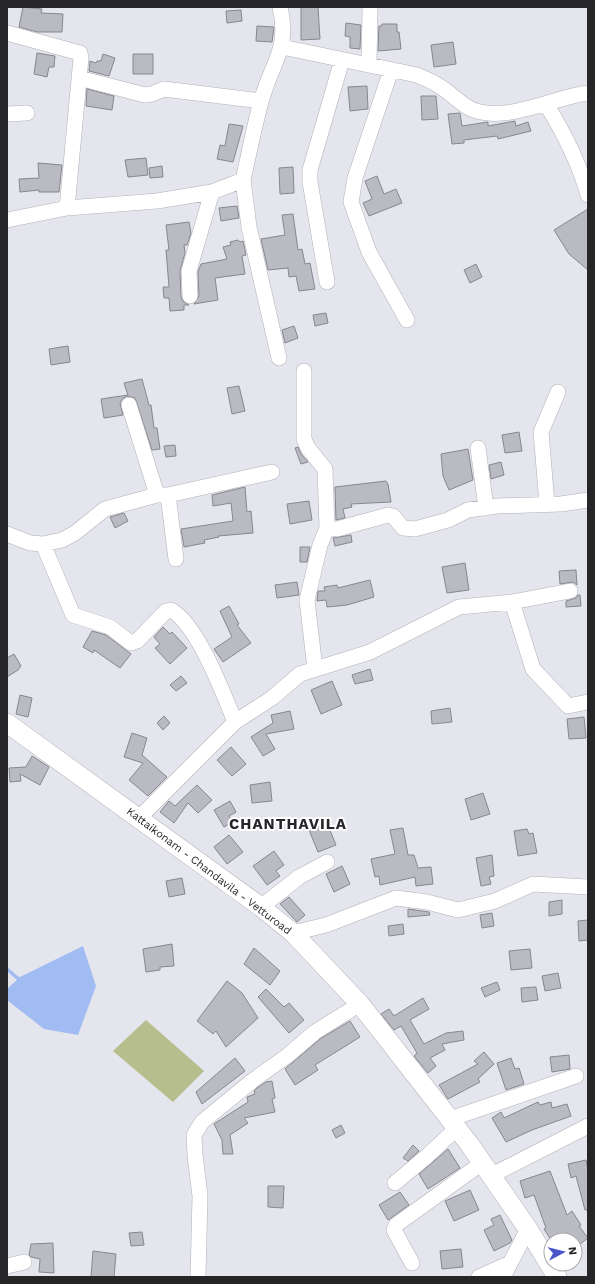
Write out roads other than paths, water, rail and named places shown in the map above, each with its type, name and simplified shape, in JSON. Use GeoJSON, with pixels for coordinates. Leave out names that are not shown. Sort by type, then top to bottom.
{"type":"FeatureCollection","features":[{"type":"Feature","properties":{"kind":"main road","name":"Kattaikonam - Chandavila - Vetturoad"},"geometry":{"type":"LineString","coordinates":[[7,723],[261,907],[293,933],[360,1004],[454,1123],[528,1229],[557,1277]]}},
{"type":"Feature","properties":{"kind":"street"},"geometry":{"type":"LineString","coordinates":[[279,358],[249,227],[243,180],[261,100],[282,47],[283,23],[280,7]]}},
{"type":"Feature","properties":{"kind":"street"},"geometry":{"type":"LineString","coordinates":[[369,64],[370,7]]}},
{"type":"Feature","properties":{"kind":"street"},"geometry":{"type":"LineString","coordinates":[[7,33],[80,53],[82,58],[67,208]]}},
{"type":"Feature","properties":{"kind":"street"},"geometry":{"type":"LineString","coordinates":[[282,47],[417,75],[436,84],[471,109],[492,113],[536,108],[572,95],[588,93]]}},
{"type":"Feature","properties":{"kind":"street"},"geometry":{"type":"LineString","coordinates":[[327,282],[310,182],[310,170],[342,60]]}},
{"type":"Feature","properties":{"kind":"street"},"geometry":{"type":"LineString","coordinates":[[391,70],[355,178],[351,202],[369,252],[406,320]]}},
{"type":"Feature","properties":{"kind":"street"},"geometry":{"type":"LineString","coordinates":[[79,78],[145,95],[164,89],[261,100]]}},
{"type":"Feature","properties":{"kind":"street"},"geometry":{"type":"LineString","coordinates":[[546,104],[561,128],[581,171],[588,195]]}},
{"type":"Feature","properties":{"kind":"street"},"geometry":{"type":"LineString","coordinates":[[7,114],[27,114]]}},
{"type":"Feature","properties":{"kind":"street"},"geometry":{"type":"LineString","coordinates":[[7,220],[67,208],[157,201],[212,192],[243,180]]}},
{"type":"Feature","properties":{"kind":"street"},"geometry":{"type":"LineString","coordinates":[[190,296],[189,270],[212,192]]}},
{"type":"Feature","properties":{"kind":"street"},"geometry":{"type":"LineString","coordinates":[[304,371],[304,439],[308,448],[325,469],[327,528],[320,545],[307,600],[315,669]]}},
{"type":"Feature","properties":{"kind":"street"},"geometry":{"type":"LineString","coordinates":[[547,504],[541,432],[558,392]]}},
{"type":"Feature","properties":{"kind":"street"},"geometry":{"type":"LineString","coordinates":[[129,405],[162,495],[176,559]]}},
{"type":"Feature","properties":{"kind":"street"},"geometry":{"type":"LineString","coordinates":[[478,448],[486,508]]}},
{"type":"Feature","properties":{"kind":"street"},"geometry":{"type":"LineString","coordinates":[[7,534],[30,543],[42,544],[62,540],[75,533],[105,509],[162,495],[272,472]]}},
{"type":"Feature","properties":{"kind":"street"},"geometry":{"type":"LineString","coordinates":[[327,528],[338,529],[388,515],[393,516],[403,528],[415,529],[448,520],[468,510],[588,500]]}},
{"type":"Feature","properties":{"kind":"street"},"geometry":{"type":"LineString","coordinates":[[42,544],[73,615],[110,627],[131,643],[137,641],[166,611],[171,610],[180,615],[211,664],[235,722]]}},
{"type":"Feature","properties":{"kind":"street"},"geometry":{"type":"LineString","coordinates":[[139,818],[235,722],[272,698],[300,674],[370,652],[459,607],[512,602],[570,591]]}},
{"type":"Feature","properties":{"kind":"street"},"geometry":{"type":"LineString","coordinates":[[512,602],[533,669],[568,706],[588,702]]}},
{"type":"Feature","properties":{"kind":"street"},"geometry":{"type":"LineString","coordinates":[[261,907],[299,877],[327,862]]}},
{"type":"Feature","properties":{"kind":"street"},"geometry":{"type":"LineString","coordinates":[[293,933],[326,925],[396,898],[427,902],[458,910],[484,902],[495,901],[533,884],[588,888]]}},
{"type":"Feature","properties":{"kind":"street"},"geometry":{"type":"LineString","coordinates":[[198,1277],[200,1196],[194,1135],[198,1128],[202,1122],[252,1081],[287,1056],[315,1032],[360,1004]]}},
{"type":"Feature","properties":{"kind":"street"},"geometry":{"type":"LineString","coordinates":[[395,1183],[426,1157],[454,1123],[576,1076]]}},
{"type":"Feature","properties":{"kind":"street"},"geometry":{"type":"LineString","coordinates":[[412,1262],[394,1230],[396,1225],[486,1170],[588,1126]]}},
{"type":"Feature","properties":{"kind":"street"},"geometry":{"type":"LineString","coordinates":[[503,1277],[528,1229]]}},
{"type":"Feature","properties":{"kind":"street"},"geometry":{"type":"LineString","coordinates":[[7,1266],[24,1262]]}},
{"type":"Feature","properties":{"kind":"street"},"geometry":{"type":"LineString","coordinates":[[479,1277],[510,1263]]}},
{"type":"Feature","properties":{"kind":"water"},"geometry":{"type":"Polygon","coordinates":[[[83,946],[96,986],[78,1035],[44,1029],[7,1000],[7,989],[20,977],[83,946]]]}},
{"type":"Feature","properties":{"kind":"waterway"},"geometry":{"type":"LineString","coordinates":[[7,969],[22,982]]}},
{"type":"Feature","properties":{"kind":"district","name":"CHANTHAVILA"},"geometry":{"type":"Point","coordinates":[288,824]}}]}
